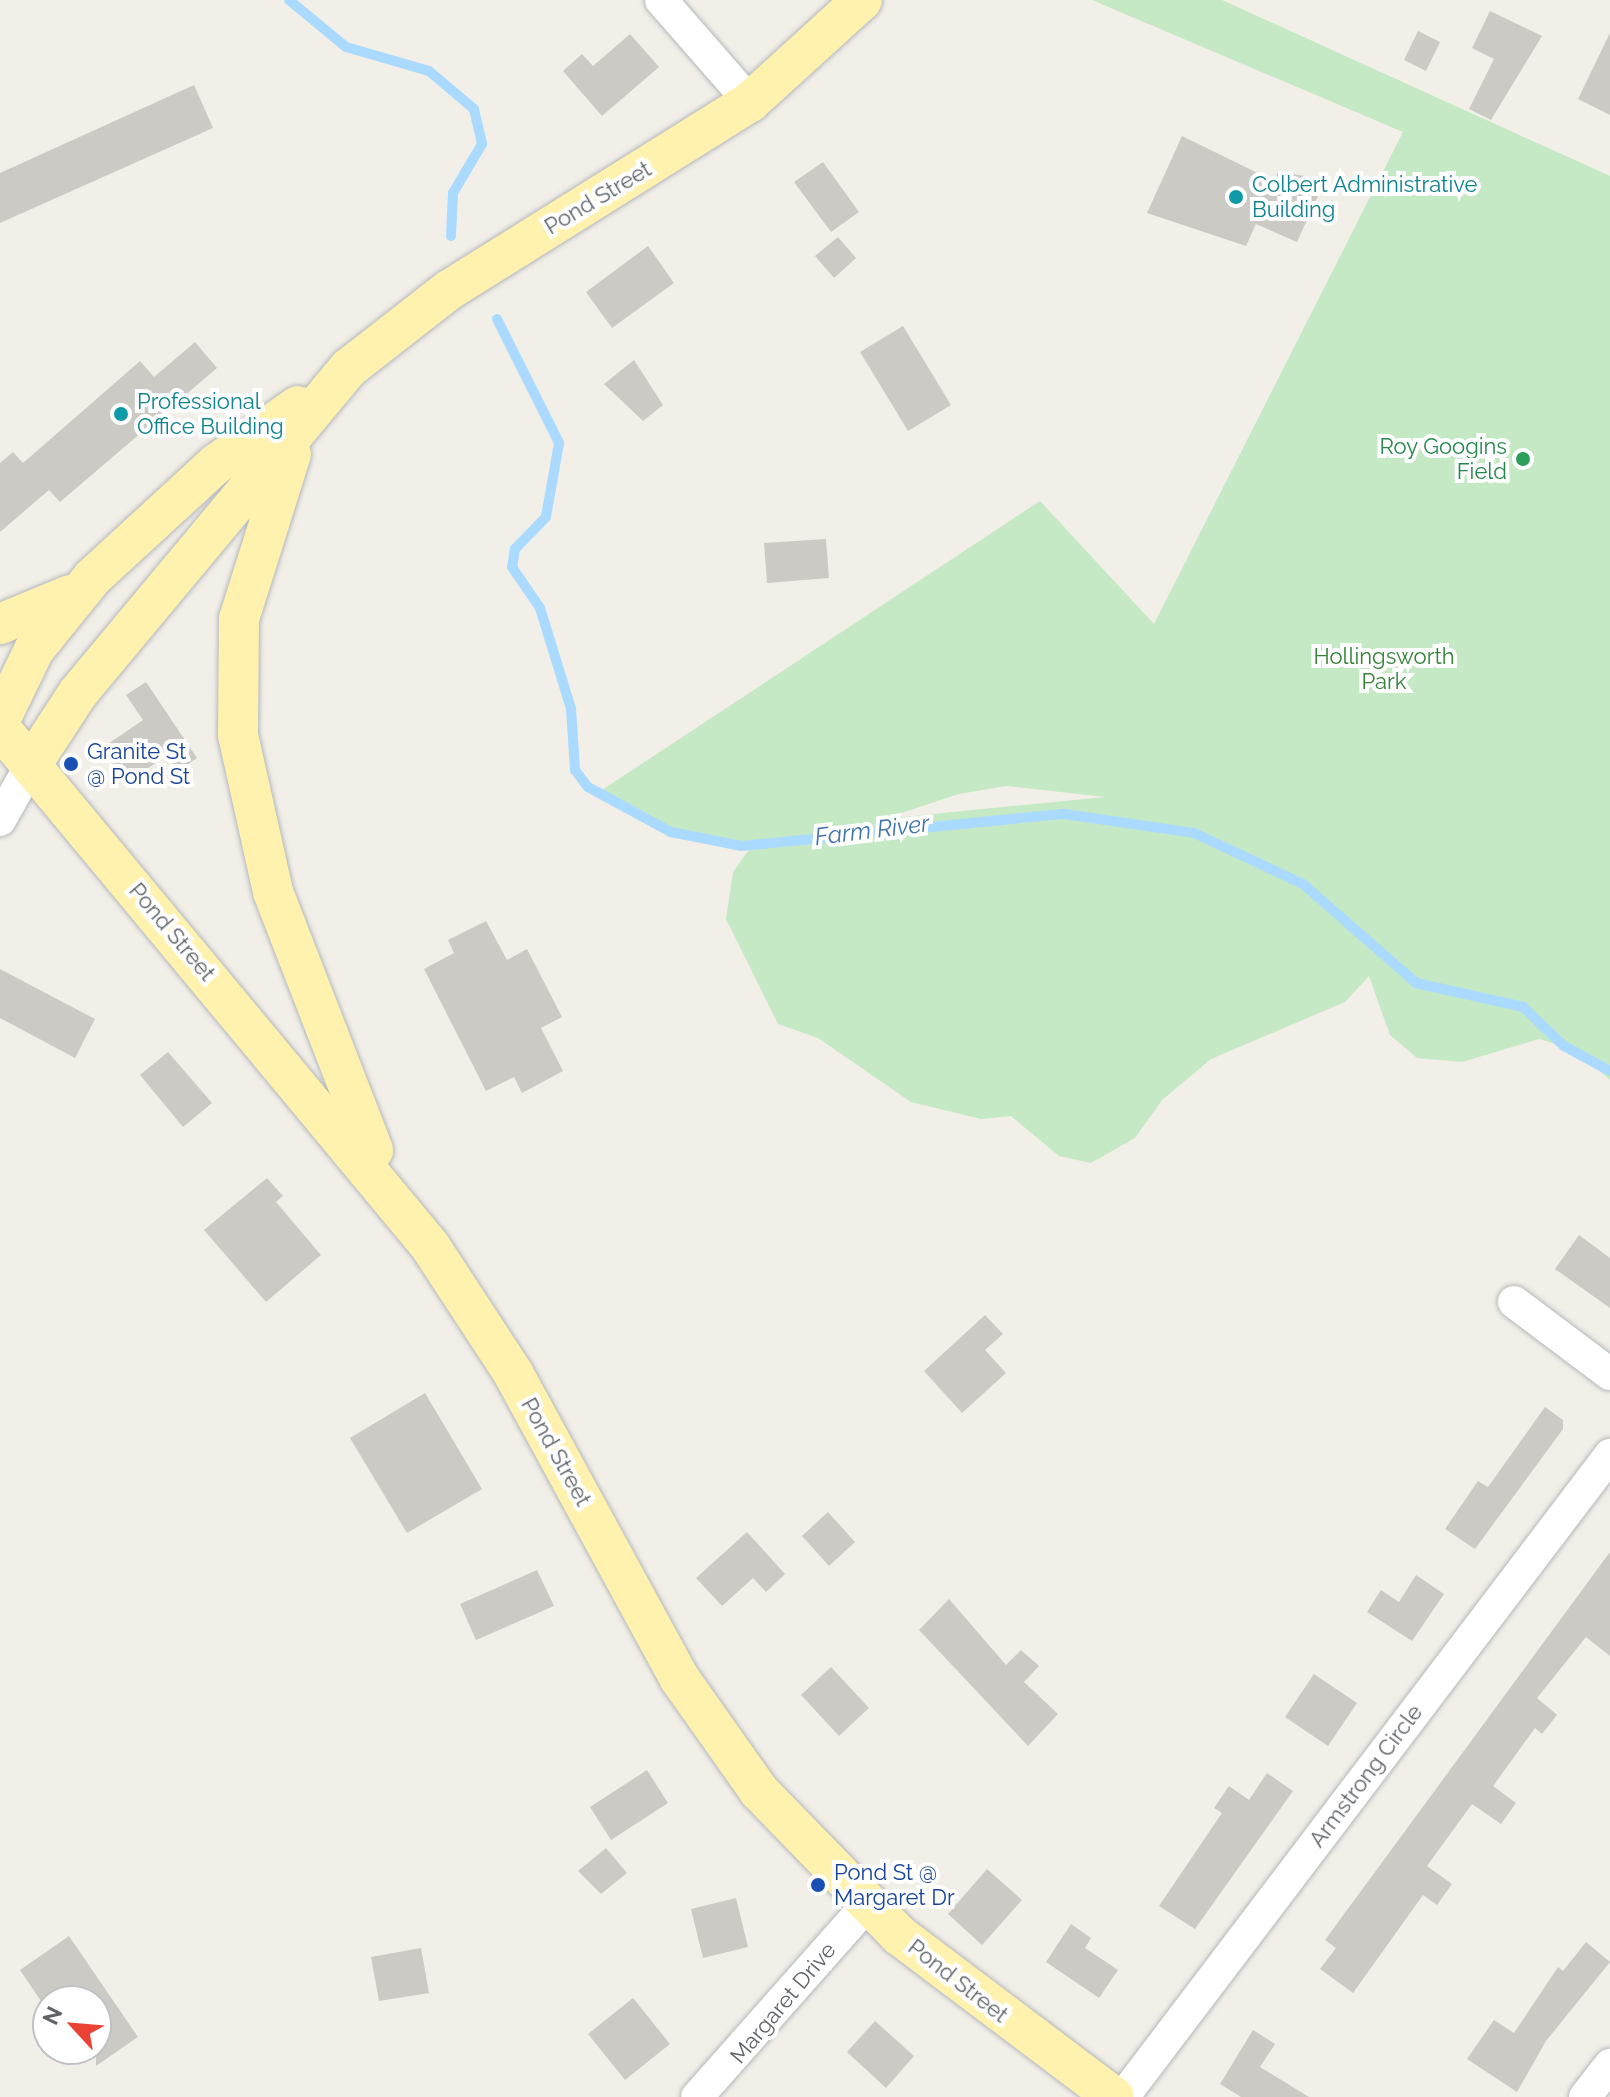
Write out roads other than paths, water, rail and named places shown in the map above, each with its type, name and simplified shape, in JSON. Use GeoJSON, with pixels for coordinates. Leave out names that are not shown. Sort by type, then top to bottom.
{"type":"FeatureCollection","features":[{"type":"Feature","properties":{"kind":"main road","name":"Pond Street"},"geometry":{"type":"LineString","coordinates":[[0,720],[34,650],[92,578],[216,464],[328,388],[449,290],[750,102],[862,0]]}},
{"type":"Feature","properties":{"kind":"main road","name":"Pond Street"},"geometry":{"type":"LineString","coordinates":[[31,765],[78,693],[328,388]]}},
{"type":"Feature","properties":{"kind":"main road"},"geometry":{"type":"LineString","coordinates":[[328,388],[289,457],[255,551],[236,640],[236,712],[273,892],[330,1052],[403,1208]]}},
{"type":"Feature","properties":{"kind":"main road"},"geometry":{"type":"LineString","coordinates":[[0,624],[41,612],[92,578]]}},
{"type":"Feature","properties":{"kind":"main road","name":"Pond Street"},"geometry":{"type":"LineString","coordinates":[[0,728],[403,1208],[513,1373],[698,1707],[784,1821],[866,1906],[1114,2097]]}},
{"type":"Feature","properties":{"kind":"street"},"geometry":{"type":"LineString","coordinates":[[661,0],[750,102]]}},
{"type":"Feature","properties":{"kind":"street"},"geometry":{"type":"LineString","coordinates":[[0,820],[31,765]]}},
{"type":"Feature","properties":{"kind":"street"},"geometry":{"type":"LineString","coordinates":[[1514,1302],[1610,1374]]}},
{"type":"Feature","properties":{"kind":"street","name":"Armstrong Circle"},"geometry":{"type":"LineString","coordinates":[[1123,2097],[1610,1455]]}},
{"type":"Feature","properties":{"kind":"street","name":"Margaret Drive"},"geometry":{"type":"LineString","coordinates":[[697,2097],[866,1906]]}},
{"type":"Feature","properties":{"kind":"street"},"geometry":{"type":"LineString","coordinates":[[1585,2097],[1610,2065]]}},
{"type":"Feature","properties":{"kind":"waterway","name":"Farm River"},"geometry":{"type":"LineString","coordinates":[[289,0],[346,47],[429,71],[474,109],[482,144],[453,193],[451,236]]}},
{"type":"Feature","properties":{"kind":"waterway","name":"Farm River"},"geometry":{"type":"LineString","coordinates":[[497,319],[559,443],[546,517],[515,549],[512,567],[540,608],[571,709],[575,770],[588,787],[671,832],[741,846],[1064,814],[1194,833],[1303,884],[1416,983],[1523,1007],[1564,1046],[1610,1071]]}},
{"type":"Feature","properties":{"kind":"place","name":"Colbert Administrative Building"},"geometry":{"type":"Point","coordinates":[1236,197]}},
{"type":"Feature","properties":{"kind":"place","name":"Professional Office Building"},"geometry":{"type":"Point","coordinates":[121,414]}},
{"type":"Feature","properties":{"kind":"place","name":"Roy Googins Field"},"geometry":{"type":"Point","coordinates":[1523,459]}},
{"type":"Feature","properties":{"kind":"place","name":"Granite St @ Pond St"},"geometry":{"type":"Point","coordinates":[71,764]}},
{"type":"Feature","properties":{"kind":"place","name":"Pond St @ Margaret Dr"},"geometry":{"type":"Point","coordinates":[818,1885]}},
{"type":"Feature","properties":{"kind":"park label","name":"Hollingsworth Park"},"geometry":{"type":"Point","coordinates":[1384,668]}}]}
